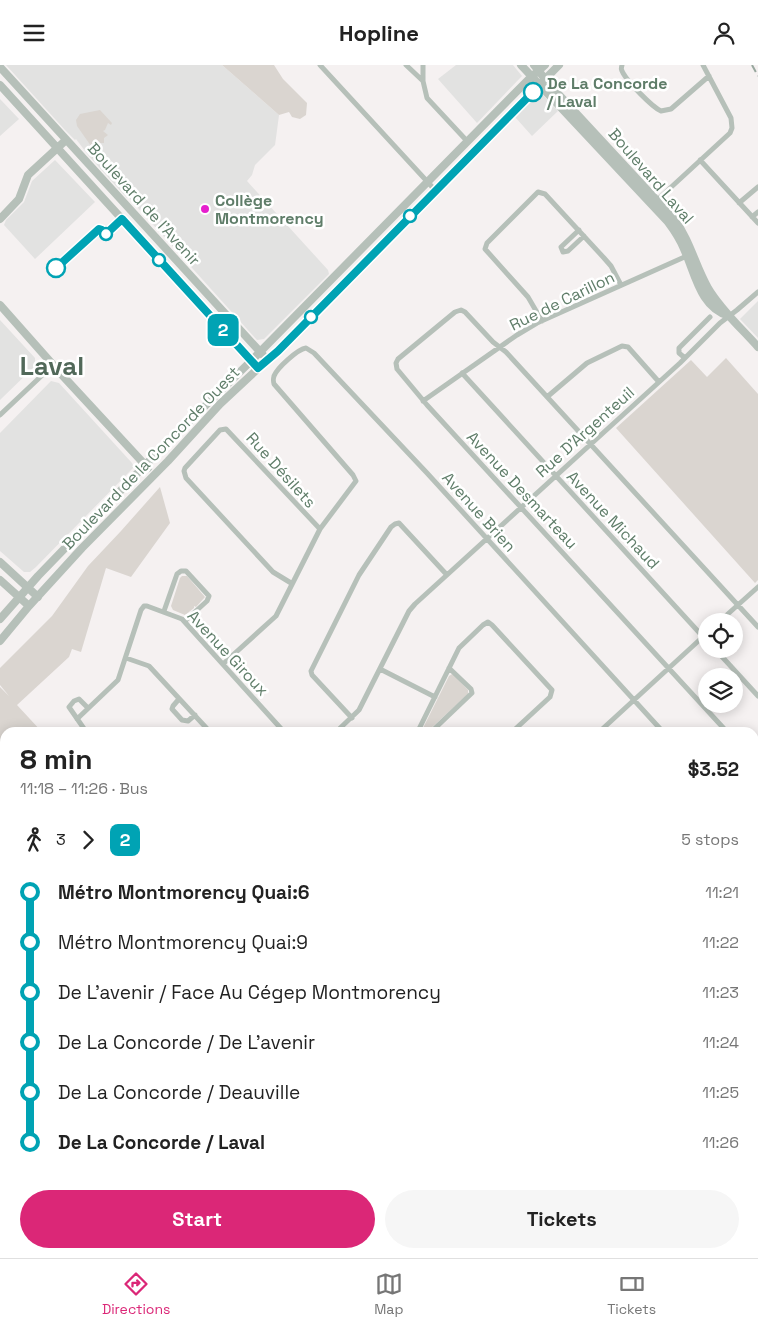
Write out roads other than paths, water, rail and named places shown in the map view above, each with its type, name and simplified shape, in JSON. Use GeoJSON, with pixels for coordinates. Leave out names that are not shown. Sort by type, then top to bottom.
{"type":"FeatureCollection","features":[{"type":"Feature","properties":{"kind":"street"},"geometry":{"type":"LineString","coordinates":[[320,65],[436,190]]}},
{"type":"Feature","properties":{"kind":"street"},"geometry":{"type":"LineString","coordinates":[[406,65],[423,81]]}},
{"type":"Feature","properties":{"kind":"street"},"geometry":{"type":"LineString","coordinates":[[423,65],[423,81],[427,98],[467,141]]}},
{"type":"Feature","properties":{"kind":"street","name":"Boulevard Laval"},"geometry":{"type":"LineString","coordinates":[[522,65],[532,76],[543,82],[655,202],[690,254],[709,289],[729,316],[758,347]]}},
{"type":"Feature","properties":{"kind":"street","name":"Boulevard de la Concorde Ouest"},"geometry":{"type":"LineString","coordinates":[[0,641],[82,548],[173,456],[220,404],[268,360],[560,65]]}},
{"type":"Feature","properties":{"kind":"street"},"geometry":{"type":"LineString","coordinates":[[622,65],[622,73],[654,107],[663,111],[672,108],[709,76]]}},
{"type":"Feature","properties":{"kind":"street"},"geometry":{"type":"LineString","coordinates":[[655,202],[730,133],[733,127],[731,119],[703,65]]}},
{"type":"Feature","properties":{"kind":"street","name":"Boulevard de l'Avenir"},"geometry":{"type":"LineString","coordinates":[[0,67],[268,360]]}},
{"type":"Feature","properties":{"kind":"street","name":"Boulevard de la Concorde Ouest"},"geometry":{"type":"LineString","coordinates":[[0,619],[27,587],[146,465],[251,361],[539,67]]}},
{"type":"Feature","properties":{"kind":"street","name":"Boulevard Laval"},"geometry":{"type":"LineString","coordinates":[[539,67],[543,82]]}},
{"type":"Feature","properties":{"kind":"street","name":"Boulevard de l'Avenir"},"geometry":{"type":"LineString","coordinates":[[0,85],[258,368]]}},
{"type":"Feature","properties":{"kind":"street"},"geometry":{"type":"LineString","coordinates":[[0,219],[19,199],[28,175],[66,140]]}},
{"type":"Feature","properties":{"kind":"street"},"geometry":{"type":"LineString","coordinates":[[700,160],[758,223]]}},
{"type":"Feature","properties":{"kind":"street"},"geometry":{"type":"LineString","coordinates":[[739,203],[758,187]]}},
{"type":"Feature","properties":{"kind":"street"},"geometry":{"type":"LineString","coordinates":[[542,321],[528,297],[487,253],[486,246],[540,192],[545,194],[608,262],[621,285]]}},
{"type":"Feature","properties":{"kind":"street"},"geometry":{"type":"LineString","coordinates":[[752,217],[758,212]]}},
{"type":"Feature","properties":{"kind":"street"},"geometry":{"type":"LineString","coordinates":[[579,230],[562,247],[563,252],[568,251],[584,236]]}},
{"type":"Feature","properties":{"kind":"street","name":"Rue de Carillon"},"geometry":{"type":"LineString","coordinates":[[423,401],[500,347],[542,321],[690,254]]}},
{"type":"Feature","properties":{"kind":"street","name":"Rue D'Argenteuil"},"geometry":{"type":"LineString","coordinates":[[342,727],[361,707],[411,608],[684,359],[720,323],[758,291]]}},
{"type":"Feature","properties":{"kind":"street"},"geometry":{"type":"LineString","coordinates":[[0,305],[154,474]]}},
{"type":"Feature","properties":{"kind":"street","name":"Avenue Desmarteau"},"geometry":{"type":"LineString","coordinates":[[500,347],[461,310],[455,312],[396,361],[396,366],[423,401],[722,727]]}},
{"type":"Feature","properties":{"kind":"street"},"geometry":{"type":"LineString","coordinates":[[684,359],[679,353],[680,348],[710,317]]}},
{"type":"Feature","properties":{"kind":"street"},"geometry":{"type":"LineString","coordinates":[[547,397],[586,364],[622,345],[628,347],[659,382]]}},
{"type":"Feature","properties":{"kind":"street"},"geometry":{"type":"LineString","coordinates":[[500,347],[758,627]]}},
{"type":"Feature","properties":{"kind":"street","name":"Avenue Brien"},"geometry":{"type":"LineString","coordinates":[[320,529],[356,482],[356,479],[275,387],[273,381],[276,373],[297,351],[303,348],[311,350],[659,727]]}},
{"type":"Feature","properties":{"kind":"street"},"geometry":{"type":"LineString","coordinates":[[0,415],[53,365]]}},
{"type":"Feature","properties":{"kind":"street","name":"Avenue Michaud"},"geometry":{"type":"LineString","coordinates":[[462,373],[698,629]]}},
{"type":"Feature","properties":{"kind":"street","name":"Rue Désilets"},"geometry":{"type":"LineString","coordinates":[[292,583],[273,572],[184,474],[184,470],[221,429],[228,430],[320,529]]}},
{"type":"Feature","properties":{"kind":"street"},"geometry":{"type":"LineString","coordinates":[[352,718],[312,675],[311,671],[364,565],[391,527],[395,523],[399,523],[447,575]]}},
{"type":"Feature","properties":{"kind":"street"},"geometry":{"type":"LineString","coordinates":[[223,664],[274,619],[320,529]]}},
{"type":"Feature","properties":{"kind":"street"},"geometry":{"type":"LineString","coordinates":[[0,562],[38,597]]}},
{"type":"Feature","properties":{"kind":"street"},"geometry":{"type":"LineString","coordinates":[[164,611],[177,574],[182,570],[186,571],[209,596],[207,601],[185,621]]}},
{"type":"Feature","properties":{"kind":"street"},"geometry":{"type":"LineString","coordinates":[[0,580],[29,606]]}},
{"type":"Feature","properties":{"kind":"street"},"geometry":{"type":"LineString","coordinates":[[729,613],[758,587]]}},
{"type":"Feature","properties":{"kind":"street","name":"Avenue Giroux"},"geometry":{"type":"LineString","coordinates":[[126,658],[141,610],[144,606],[147,605],[178,616],[185,621],[280,727]]}},
{"type":"Feature","properties":{"kind":"street"},"geometry":{"type":"LineString","coordinates":[[420,727],[457,651],[464,642],[486,623],[489,623],[552,690],[550,697],[518,727]]}},
{"type":"Feature","properties":{"kind":"street"},"geometry":{"type":"LineString","coordinates":[[604,727],[698,643]]}},
{"type":"Feature","properties":{"kind":"street"},"geometry":{"type":"LineString","coordinates":[[77,719],[117,681],[126,658],[149,665],[206,727]]}},
{"type":"Feature","properties":{"kind":"street"},"geometry":{"type":"LineString","coordinates":[[723,658],[758,696]]}},
{"type":"Feature","properties":{"kind":"street"},"geometry":{"type":"LineString","coordinates":[[436,727],[472,693],[470,688],[449,668]]}},
{"type":"Feature","properties":{"kind":"street"},"geometry":{"type":"LineString","coordinates":[[380,669],[435,697]]}},
{"type":"Feature","properties":{"kind":"street"},"geometry":{"type":"LineString","coordinates":[[83,727],[70,709],[71,703],[79,699],[88,708]]}},
{"type":"Feature","properties":{"kind":"street"},"geometry":{"type":"LineString","coordinates":[[180,699],[172,709],[182,720],[186,722],[195,715]]}},
{"type":"Feature","properties":{"kind":"railway"},"geometry":{"type":"LineString","coordinates":[[752,65],[758,76]]}},
{"type":"Feature","properties":{"kind":"place","name":"De La Concorde / Laval"},"geometry":{"type":"Point","coordinates":[533,92]}},
{"type":"Feature","properties":{"kind":"place","name":"Collège Montmorency"},"geometry":{"type":"Point","coordinates":[205,209]}},
{"type":"Feature","properties":{"kind":"district","name":"Laval"},"geometry":{"type":"Point","coordinates":[52,366]}}]}
